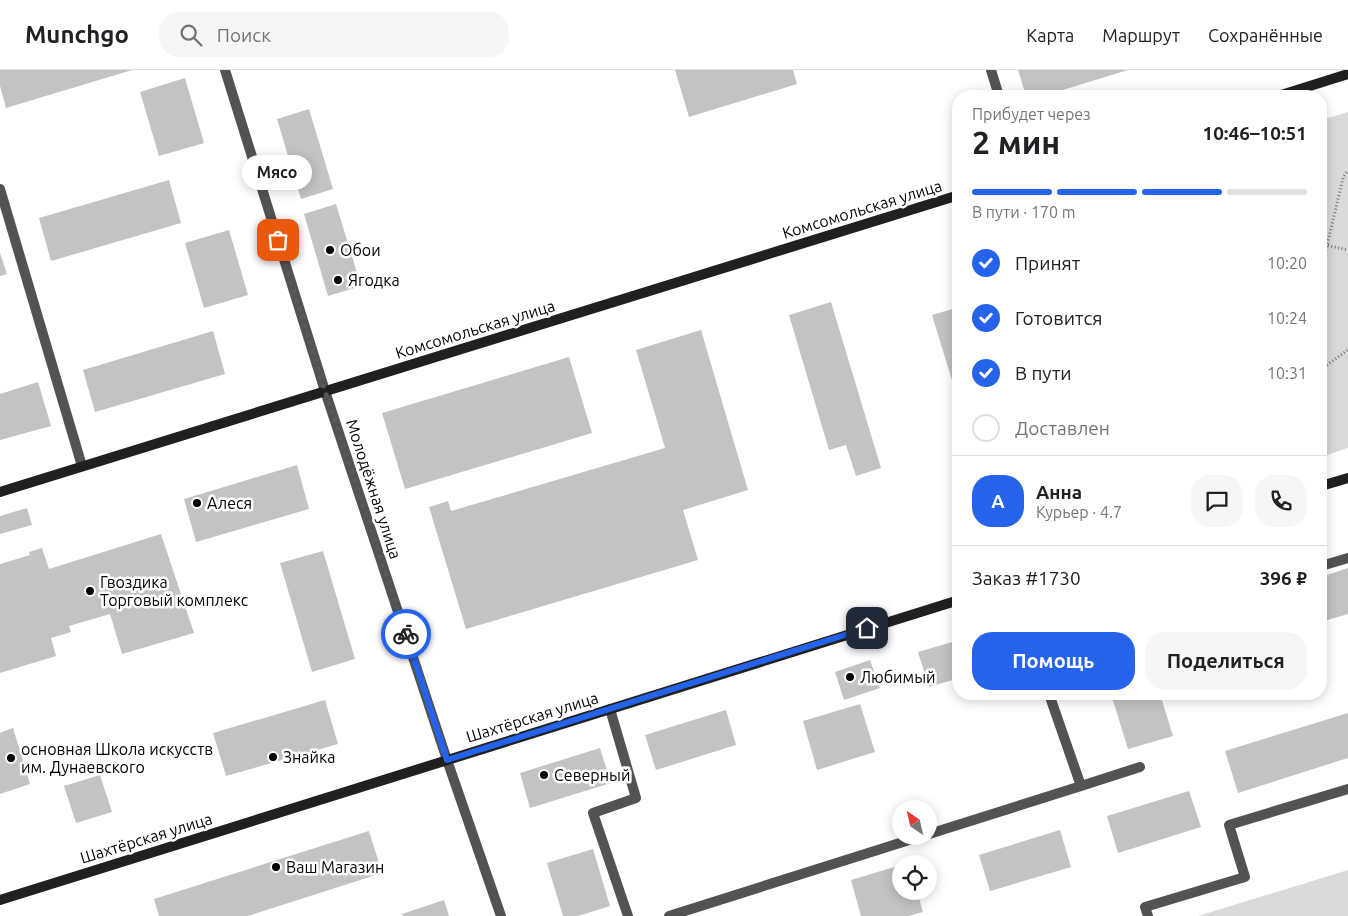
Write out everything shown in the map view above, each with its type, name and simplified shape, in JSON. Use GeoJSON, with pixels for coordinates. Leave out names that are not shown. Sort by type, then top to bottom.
{"type":"FeatureCollection","features":[{"type":"Feature","properties":{"kind":"street","name":"Молодёжная улица"},"geometry":{"type":"LineString","coordinates":[[225,70],[325,391],[447,760],[501,916]]}},
{"type":"Feature","properties":{"kind":"street"},"geometry":{"type":"LineString","coordinates":[[990,70],[997,90]]}},
{"type":"Feature","properties":{"kind":"street"},"geometry":{"type":"LineString","coordinates":[[1297,90],[1348,74]]}},
{"type":"Feature","properties":{"kind":"street"},"geometry":{"type":"LineString","coordinates":[[0,189],[82,466]]}},
{"type":"Feature","properties":{"kind":"street","name":"Комсомольская улица"},"geometry":{"type":"LineString","coordinates":[[0,492],[952,197]]}},
{"type":"Feature","properties":{"kind":"street"},"geometry":{"type":"LineString","coordinates":[[1327,484],[1348,478]]}},
{"type":"Feature","properties":{"kind":"street"},"geometry":{"type":"LineString","coordinates":[[1327,564],[1348,558]]}},
{"type":"Feature","properties":{"kind":"street","name":"Шахтёрская улица"},"geometry":{"type":"LineString","coordinates":[[0,900],[952,602]]}},
{"type":"Feature","properties":{"kind":"street"},"geometry":{"type":"LineString","coordinates":[[1051,700],[1081,786]]}},
{"type":"Feature","properties":{"kind":"street"},"geometry":{"type":"LineString","coordinates":[[610,709],[636,798],[593,814],[628,916]]}},
{"type":"Feature","properties":{"kind":"street"},"geometry":{"type":"LineString","coordinates":[[938,831],[1140,767]]}},
{"type":"Feature","properties":{"kind":"street"},"geometry":{"type":"LineString","coordinates":[[1148,916],[1145,907],[1245,877],[1229,825],[1348,789]]}},
{"type":"Feature","properties":{"kind":"street"},"geometry":{"type":"LineString","coordinates":[[669,916],[894,845]]}},
{"type":"Feature","properties":{"kind":"path"},"geometry":{"type":"LineString","coordinates":[[1348,170],[1343,178],[1327,245],[1348,250]]}},
{"type":"Feature","properties":{"kind":"path"},"geometry":{"type":"LineString","coordinates":[[1327,365],[1348,350]]}},
{"type":"Feature","properties":{"kind":"shaded area"},"geometry":{"type":"Polygon","coordinates":[[[1348,112],[1348,448],[1327,455],[1327,118],[1348,112]]]}},
{"type":"Feature","properties":{"kind":"shaded area"},"geometry":{"type":"Polygon","coordinates":[[[1348,870],[1348,916],[1198,916],[1348,870]]]}},
{"type":"Feature","properties":{"kind":"building"},"geometry":{"type":"Polygon","coordinates":[[[0,70],[132,70],[6,108],[0,86],[0,70]]]}},
{"type":"Feature","properties":{"kind":"building"},"geometry":{"type":"Polygon","coordinates":[[[675,70],[793,70],[797,84],[689,117],[675,70]]]}},
{"type":"Feature","properties":{"kind":"building"},"geometry":{"type":"Polygon","coordinates":[[[1018,70],[1128,70],[1063,90],[1024,90],[1018,70]]]}},
{"type":"Feature","properties":{"kind":"building"},"geometry":{"type":"Polygon","coordinates":[[[185,78],[204,143],[159,156],[140,92],[185,78]]]}},
{"type":"Feature","properties":{"kind":"building"},"geometry":{"type":"Polygon","coordinates":[[[309,109],[333,189],[301,199],[277,119],[309,109]]]}},
{"type":"Feature","properties":{"kind":"building"},"geometry":{"type":"Polygon","coordinates":[[[169,180],[181,223],[51,261],[39,218],[169,180]]]}},
{"type":"Feature","properties":{"kind":"building"},"geometry":{"type":"Polygon","coordinates":[[[336,204],[361,286],[328,296],[304,214],[336,204]]]}},
{"type":"Feature","properties":{"kind":"building"},"geometry":{"type":"Polygon","coordinates":[[[229,230],[248,295],[204,308],[185,243],[229,230]]]}},
{"type":"Feature","properties":{"kind":"building"},"geometry":{"type":"Polygon","coordinates":[[[0,253],[7,274],[0,276],[0,253]]]}},
{"type":"Feature","properties":{"kind":"building"},"geometry":{"type":"Polygon","coordinates":[[[831,302],[881,468],[856,476],[846,445],[829,450],[789,315],[831,302]]]}},
{"type":"Feature","properties":{"kind":"building"},"geometry":{"type":"Polygon","coordinates":[[[952,309],[952,380],[932,315],[952,309]]]}},
{"type":"Feature","properties":{"kind":"building"},"geometry":{"type":"Polygon","coordinates":[[[701,330],[748,490],[683,510],[698,560],[466,629],[429,507],[448,501],[451,511],[665,448],[636,350],[701,330]]]}},
{"type":"Feature","properties":{"kind":"building"},"geometry":{"type":"Polygon","coordinates":[[[213,331],[225,374],[95,412],[83,370],[213,331]]]}},
{"type":"Feature","properties":{"kind":"building"},"geometry":{"type":"Polygon","coordinates":[[[569,357],[592,433],[405,489],[382,413],[569,357]]]}},
{"type":"Feature","properties":{"kind":"building"},"geometry":{"type":"Polygon","coordinates":[[[38,382],[51,426],[0,440],[0,394],[38,382]]]}},
{"type":"Feature","properties":{"kind":"building"},"geometry":{"type":"Polygon","coordinates":[[[297,465],[309,509],[196,542],[184,499],[297,465]]]}},
{"type":"Feature","properties":{"kind":"building"},"geometry":{"type":"Polygon","coordinates":[[[27,508],[32,525],[0,534],[0,516],[27,508]]]}},
{"type":"Feature","properties":{"kind":"building","name":"Гвоздика Торговый комплекс"},"geometry":{"type":"Polygon","coordinates":[[[161,534],[194,633],[122,654],[110,614],[69,626],[71,632],[51,638],[56,656],[0,673],[0,564],[30,555],[29,552],[42,548],[49,569],[161,534]]]}},
{"type":"Feature","properties":{"kind":"building"},"geometry":{"type":"Polygon","coordinates":[[[323,551],[355,659],[312,672],[280,563],[323,551]]]}},
{"type":"Feature","properties":{"kind":"building"},"geometry":{"type":"Polygon","coordinates":[[[1348,568],[1348,614],[1327,620],[1327,575],[1348,568]]]}},
{"type":"Feature","properties":{"kind":"building"},"geometry":{"type":"Polygon","coordinates":[[[952,642],[952,680],[929,687],[918,652],[952,642]]]}},
{"type":"Feature","properties":{"kind":"building"},"geometry":{"type":"Polygon","coordinates":[[[870,660],[880,688],[844,700],[835,672],[870,660]]]}},
{"type":"Feature","properties":{"kind":"building"},"geometry":{"type":"Polygon","coordinates":[[[325,700],[338,744],[226,776],[213,733],[325,700]]]}},
{"type":"Feature","properties":{"kind":"building"},"geometry":{"type":"Polygon","coordinates":[[[1113,700],[1162,700],[1173,736],[1128,749],[1113,700]]]}},
{"type":"Feature","properties":{"kind":"building"},"geometry":{"type":"Polygon","coordinates":[[[860,704],[875,752],[817,770],[803,721],[860,704]]]}},
{"type":"Feature","properties":{"kind":"building"},"geometry":{"type":"Polygon","coordinates":[[[726,710],[736,745],[656,770],[645,735],[726,710]]]}},
{"type":"Feature","properties":{"kind":"building"},"geometry":{"type":"Polygon","coordinates":[[[1348,713],[1348,758],[1238,793],[1225,751],[1348,713]]]}},
{"type":"Feature","properties":{"kind":"building","name":"основная Школа искусств им. Дунаевского"},"geometry":{"type":"Polygon","coordinates":[[[13,728],[30,784],[0,794],[0,733],[13,728]]]}},
{"type":"Feature","properties":{"kind":"building"},"geometry":{"type":"Polygon","coordinates":[[[600,748],[611,783],[530,808],[520,773],[600,748]]]}},
{"type":"Feature","properties":{"kind":"building"},"geometry":{"type":"Polygon","coordinates":[[[100,775],[112,812],[76,823],[64,786],[100,775]]]}},
{"type":"Feature","properties":{"kind":"building"},"geometry":{"type":"Polygon","coordinates":[[[1189,791],[1201,827],[1118,853],[1107,816],[1189,791]]]}},
{"type":"Feature","properties":{"kind":"building"},"geometry":{"type":"Polygon","coordinates":[[[1060,830],[1071,867],[990,891],[979,855],[1060,830]]]}},
{"type":"Feature","properties":{"kind":"building"},"geometry":{"type":"Polygon","coordinates":[[[369,831],[382,873],[248,916],[159,916],[154,899],[369,831]]]}},
{"type":"Feature","properties":{"kind":"building"},"geometry":{"type":"Polygon","coordinates":[[[593,849],[610,906],[578,916],[563,916],[547,863],[593,849]]]}},
{"type":"Feature","properties":{"kind":"building"},"geometry":{"type":"Polygon","coordinates":[[[892,868],[892,900],[920,900],[923,912],[909,916],[861,916],[851,880],[892,868]]]}},
{"type":"Feature","properties":{"kind":"building"},"geometry":{"type":"Polygon","coordinates":[[[444,900],[449,916],[403,916],[402,914],[444,900]]]}},
{"type":"Feature","properties":{"kind":"way so far"},"geometry":{"type":"LineString","coordinates":[[278,240],[325,391],[406,634]]}},
{"type":"Feature","properties":{"kind":"place","name":"Мясо"},"geometry":{"type":"Point","coordinates":[278,240]}},
{"type":"Feature","properties":{"kind":"place","name":"Обои"},"geometry":{"type":"Point","coordinates":[330,250]}},
{"type":"Feature","properties":{"kind":"place","name":"Ягодка"},"geometry":{"type":"Point","coordinates":[338,280]}},
{"type":"Feature","properties":{"kind":"place","name":"Алеся"},"geometry":{"type":"Point","coordinates":[197,503]}},
{"type":"Feature","properties":{"kind":"place","name":"Гвоздика Торговый комплекс"},"geometry":{"type":"Point","coordinates":[90,591]}},
{"type":"Feature","properties":{"kind":"place","name":"Любимый"},"geometry":{"type":"Point","coordinates":[850,677]}},
{"type":"Feature","properties":{"kind":"place","name":"Знайка"},"geometry":{"type":"Point","coordinates":[273,757]}},
{"type":"Feature","properties":{"kind":"place","name":"основная Школа искусств им. Дунаевского"},"geometry":{"type":"Point","coordinates":[11,758]}},
{"type":"Feature","properties":{"kind":"place","name":"Северный"},"geometry":{"type":"Point","coordinates":[544,775]}},
{"type":"Feature","properties":{"kind":"place","name":"Ваш Магазин"},"geometry":{"type":"Point","coordinates":[276,867]}},
{"type":"Feature","properties":{"kind":"route"},"geometry":{"type":"LineString","coordinates":[[406,634],[447,760],[867,628]]}}]}
